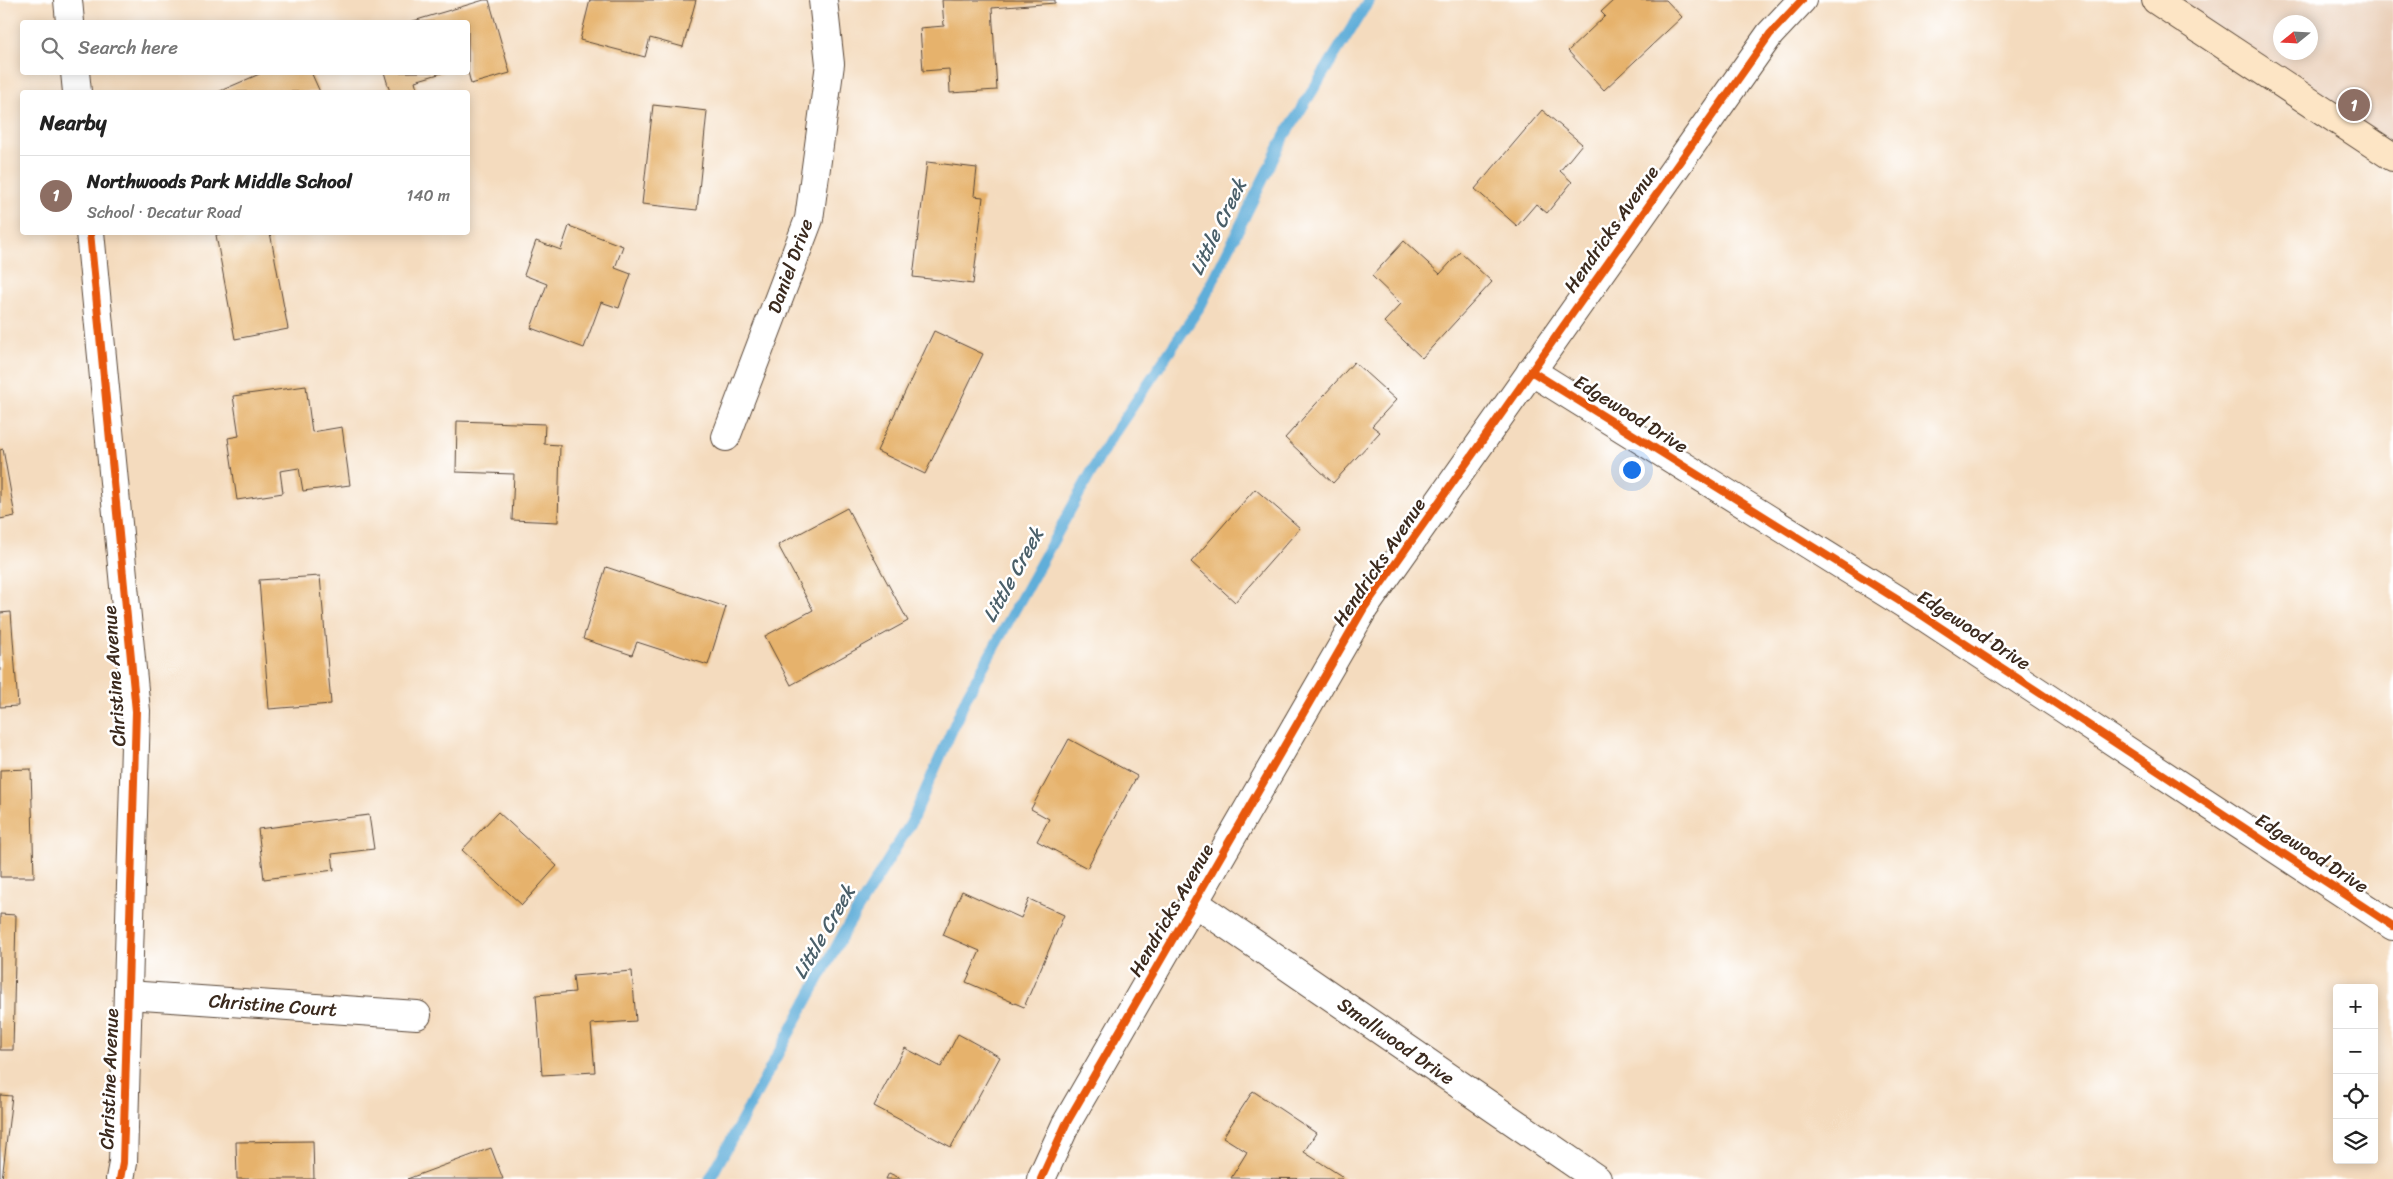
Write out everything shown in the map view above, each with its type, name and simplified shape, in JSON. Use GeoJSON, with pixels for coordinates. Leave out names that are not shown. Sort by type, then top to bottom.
{"type":"FeatureCollection","features":[{"type":"Feature","properties":{"kind":"street"},"geometry":{"type":"LineString","coordinates":[[68,0],[70,20]]}},
{"type":"Feature","properties":{"kind":"street","name":"Daniel Drive"},"geometry":{"type":"LineString","coordinates":[[726,436],[809,219],[830,64],[824,0]]}},
{"type":"Feature","properties":{"kind":"street","name":"Hendricks Avenue"},"geometry":{"type":"LineString","coordinates":[[1041,1179],[1066,1124],[1364,608],[1770,34],[1802,0]]}},
{"type":"Feature","properties":{"kind":"street"},"geometry":{"type":"LineString","coordinates":[[2156,0],[2393,157]]}},
{"type":"Feature","properties":{"kind":"street"},"geometry":{"type":"LineString","coordinates":[[75,75],[77,90]]}},
{"type":"Feature","properties":{"kind":"street","name":"Christine Avenue"},"geometry":{"type":"LineString","coordinates":[[90,235],[136,710],[123,1162],[120,1179]]}},
{"type":"Feature","properties":{"kind":"street","name":"Edgewood Drive"},"geometry":{"type":"LineString","coordinates":[[1531,371],[1914,610],[2393,926]]}},
{"type":"Feature","properties":{"kind":"street","name":"Smallwood Drive"},"geometry":{"type":"LineString","coordinates":[[1195,903],[1597,1179]]}},
{"type":"Feature","properties":{"kind":"street","name":"Christine Court"},"geometry":{"type":"LineString","coordinates":[[128,995],[418,1015]]}},
{"type":"Feature","properties":{"kind":"shaded area"},"geometry":{"type":"Polygon","coordinates":[[[2156,0],[2393,0],[2393,157],[2156,0]]]}},
{"type":"Feature","properties":{"kind":"building"},"geometry":{"type":"Polygon","coordinates":[[[489,0],[510,73],[471,84],[469,75],[470,20],[417,20],[489,0]]]}},
{"type":"Feature","properties":{"kind":"building"},"geometry":{"type":"Polygon","coordinates":[[[590,0],[696,0],[683,47],[650,38],[645,57],[580,40],[590,0]]]}},
{"type":"Feature","properties":{"kind":"building"},"geometry":{"type":"Polygon","coordinates":[[[942,0],[1055,0],[1055,3],[992,8],[997,90],[950,93],[949,69],[923,71],[920,28],[944,26],[942,0]]]}},
{"type":"Feature","properties":{"kind":"building"},"geometry":{"type":"Polygon","coordinates":[[[1614,0],[1666,0],[1682,17],[1604,90],[1568,51],[1605,16],[1601,12],[1614,0]]]}},
{"type":"Feature","properties":{"kind":"building"},"geometry":{"type":"Polygon","coordinates":[[[257,75],[312,75],[319,90],[223,90],[257,75]]]}},
{"type":"Feature","properties":{"kind":"building"},"geometry":{"type":"Polygon","coordinates":[[[385,75],[435,75],[415,81],[417,90],[389,90],[385,75]]]}},
{"type":"Feature","properties":{"kind":"building"},"geometry":{"type":"Polygon","coordinates":[[[653,105],[707,111],[697,210],[642,204],[653,105]]]}},
{"type":"Feature","properties":{"kind":"building"},"geometry":{"type":"Polygon","coordinates":[[[1542,110],[1582,144],[1560,171],[1572,182],[1547,213],[1536,204],[1517,226],[1475,189],[1542,110]]]}},
{"type":"Feature","properties":{"kind":"building"},"geometry":{"type":"Polygon","coordinates":[[[927,162],[977,168],[974,196],[983,197],[973,284],[913,277],[927,162]]]}},
{"type":"Feature","properties":{"kind":"building"},"geometry":{"type":"Polygon","coordinates":[[[569,226],[623,246],[615,268],[631,274],[619,308],[601,302],[584,348],[531,328],[547,284],[524,275],[536,241],[561,250],[569,226]]]}},
{"type":"Feature","properties":{"kind":"building"},"geometry":{"type":"Polygon","coordinates":[[[216,235],[271,235],[288,329],[235,339],[216,235]]]}},
{"type":"Feature","properties":{"kind":"building"},"geometry":{"type":"Polygon","coordinates":[[[1404,241],[1440,274],[1460,252],[1492,282],[1422,358],[1384,322],[1401,304],[1372,276],[1404,241]]]}},
{"type":"Feature","properties":{"kind":"building"},"geometry":{"type":"Polygon","coordinates":[[[934,331],[983,354],[925,474],[877,451],[934,331]]]}},
{"type":"Feature","properties":{"kind":"building"},"geometry":{"type":"Polygon","coordinates":[[[1354,362],[1396,400],[1372,426],[1380,432],[1333,483],[1285,438],[1354,362]]]}},
{"type":"Feature","properties":{"kind":"building"},"geometry":{"type":"Polygon","coordinates":[[[306,386],[312,432],[342,427],[350,485],[303,491],[299,468],[280,471],[283,493],[237,500],[228,438],[239,436],[233,396],[306,386]]]}},
{"type":"Feature","properties":{"kind":"building"},"geometry":{"type":"Polygon","coordinates":[[[457,421],[545,424],[544,444],[560,445],[558,522],[512,520],[514,474],[456,472],[457,421]]]}},
{"type":"Feature","properties":{"kind":"building"},"geometry":{"type":"Polygon","coordinates":[[[3,449],[15,516],[0,519],[0,450],[3,449]]]}},
{"type":"Feature","properties":{"kind":"building"},"geometry":{"type":"Polygon","coordinates":[[[1255,489],[1300,528],[1235,602],[1191,562],[1255,489]]]}},
{"type":"Feature","properties":{"kind":"building"},"geometry":{"type":"Polygon","coordinates":[[[847,508],[908,621],[791,685],[765,636],[813,610],[778,545],[847,508]]]}},
{"type":"Feature","properties":{"kind":"building"},"geometry":{"type":"Polygon","coordinates":[[[606,567],[726,607],[708,665],[637,642],[632,655],[583,639],[606,567]]]}},
{"type":"Feature","properties":{"kind":"building"},"geometry":{"type":"Polygon","coordinates":[[[320,576],[331,704],[269,709],[259,580],[320,576]]]}},
{"type":"Feature","properties":{"kind":"building"},"geometry":{"type":"Polygon","coordinates":[[[11,612],[18,706],[0,707],[0,613],[11,612]]]}},
{"type":"Feature","properties":{"kind":"building"},"geometry":{"type":"Polygon","coordinates":[[[1069,739],[1137,776],[1087,868],[1037,841],[1049,819],[1031,809],[1069,739]]]}},
{"type":"Feature","properties":{"kind":"building"},"geometry":{"type":"Polygon","coordinates":[[[31,769],[34,877],[0,877],[0,770],[31,769]]]}},
{"type":"Feature","properties":{"kind":"building"},"geometry":{"type":"Polygon","coordinates":[[[498,812],[557,866],[522,905],[462,850],[498,812]]]}},
{"type":"Feature","properties":{"kind":"building"},"geometry":{"type":"Polygon","coordinates":[[[369,815],[374,849],[332,854],[334,870],[264,879],[258,829],[369,815]]]}},
{"type":"Feature","properties":{"kind":"building"},"geometry":{"type":"Polygon","coordinates":[[[962,891],[1021,918],[1029,899],[1064,915],[1024,1007],[966,982],[980,951],[943,935],[962,891]]]}},
{"type":"Feature","properties":{"kind":"building"},"geometry":{"type":"Polygon","coordinates":[[[0,914],[16,915],[13,1050],[0,1050],[0,914]]]}},
{"type":"Feature","properties":{"kind":"building"},"geometry":{"type":"Polygon","coordinates":[[[632,971],[636,1021],[591,1024],[595,1072],[542,1075],[536,995],[575,992],[573,976],[632,971]]]}},
{"type":"Feature","properties":{"kind":"building"},"geometry":{"type":"Polygon","coordinates":[[[958,1034],[1000,1057],[951,1147],[874,1106],[905,1048],[941,1067],[958,1034]]]}},
{"type":"Feature","properties":{"kind":"building"},"geometry":{"type":"Polygon","coordinates":[[[1253,1091],[1316,1133],[1304,1152],[1343,1177],[1342,1179],[1231,1178],[1247,1152],[1223,1137],[1253,1091]]]}},
{"type":"Feature","properties":{"kind":"building"},"geometry":{"type":"Polygon","coordinates":[[[0,1095],[12,1096],[2,1179],[0,1179],[0,1095]]]}},
{"type":"Feature","properties":{"kind":"building"},"geometry":{"type":"Polygon","coordinates":[[[313,1141],[314,1179],[237,1179],[236,1142],[313,1141]]]}},
{"type":"Feature","properties":{"kind":"building"},"geometry":{"type":"Polygon","coordinates":[[[491,1148],[503,1179],[407,1179],[491,1148]]]}},
{"type":"Feature","properties":{"kind":"building"},"geometry":{"type":"Polygon","coordinates":[[[889,1173],[902,1179],[886,1179],[889,1173]]]}},
{"type":"Feature","properties":{"kind":"waterway","name":"Little Creek"},"geometry":{"type":"LineString","coordinates":[[710,1179],[847,927],[911,823],[967,696],[1107,444],[1201,305],[1285,135],[1369,0]]}},
{"type":"Feature","properties":{"kind":"cycle path"},"geometry":{"type":"LineString","coordinates":[[1041,1179],[1066,1124],[1364,608],[1770,34],[1802,0]]}},
{"type":"Feature","properties":{"kind":"cycle path"},"geometry":{"type":"LineString","coordinates":[[90,235],[136,711],[123,1163],[120,1179]]}},
{"type":"Feature","properties":{"kind":"cycle path"},"geometry":{"type":"LineString","coordinates":[[1531,371],[1914,610],[2393,926]]}},
{"type":"Feature","properties":{"kind":"place","name":"Northwoods Park Middle School"},"geometry":{"type":"Point","coordinates":[2354,105]}}]}
